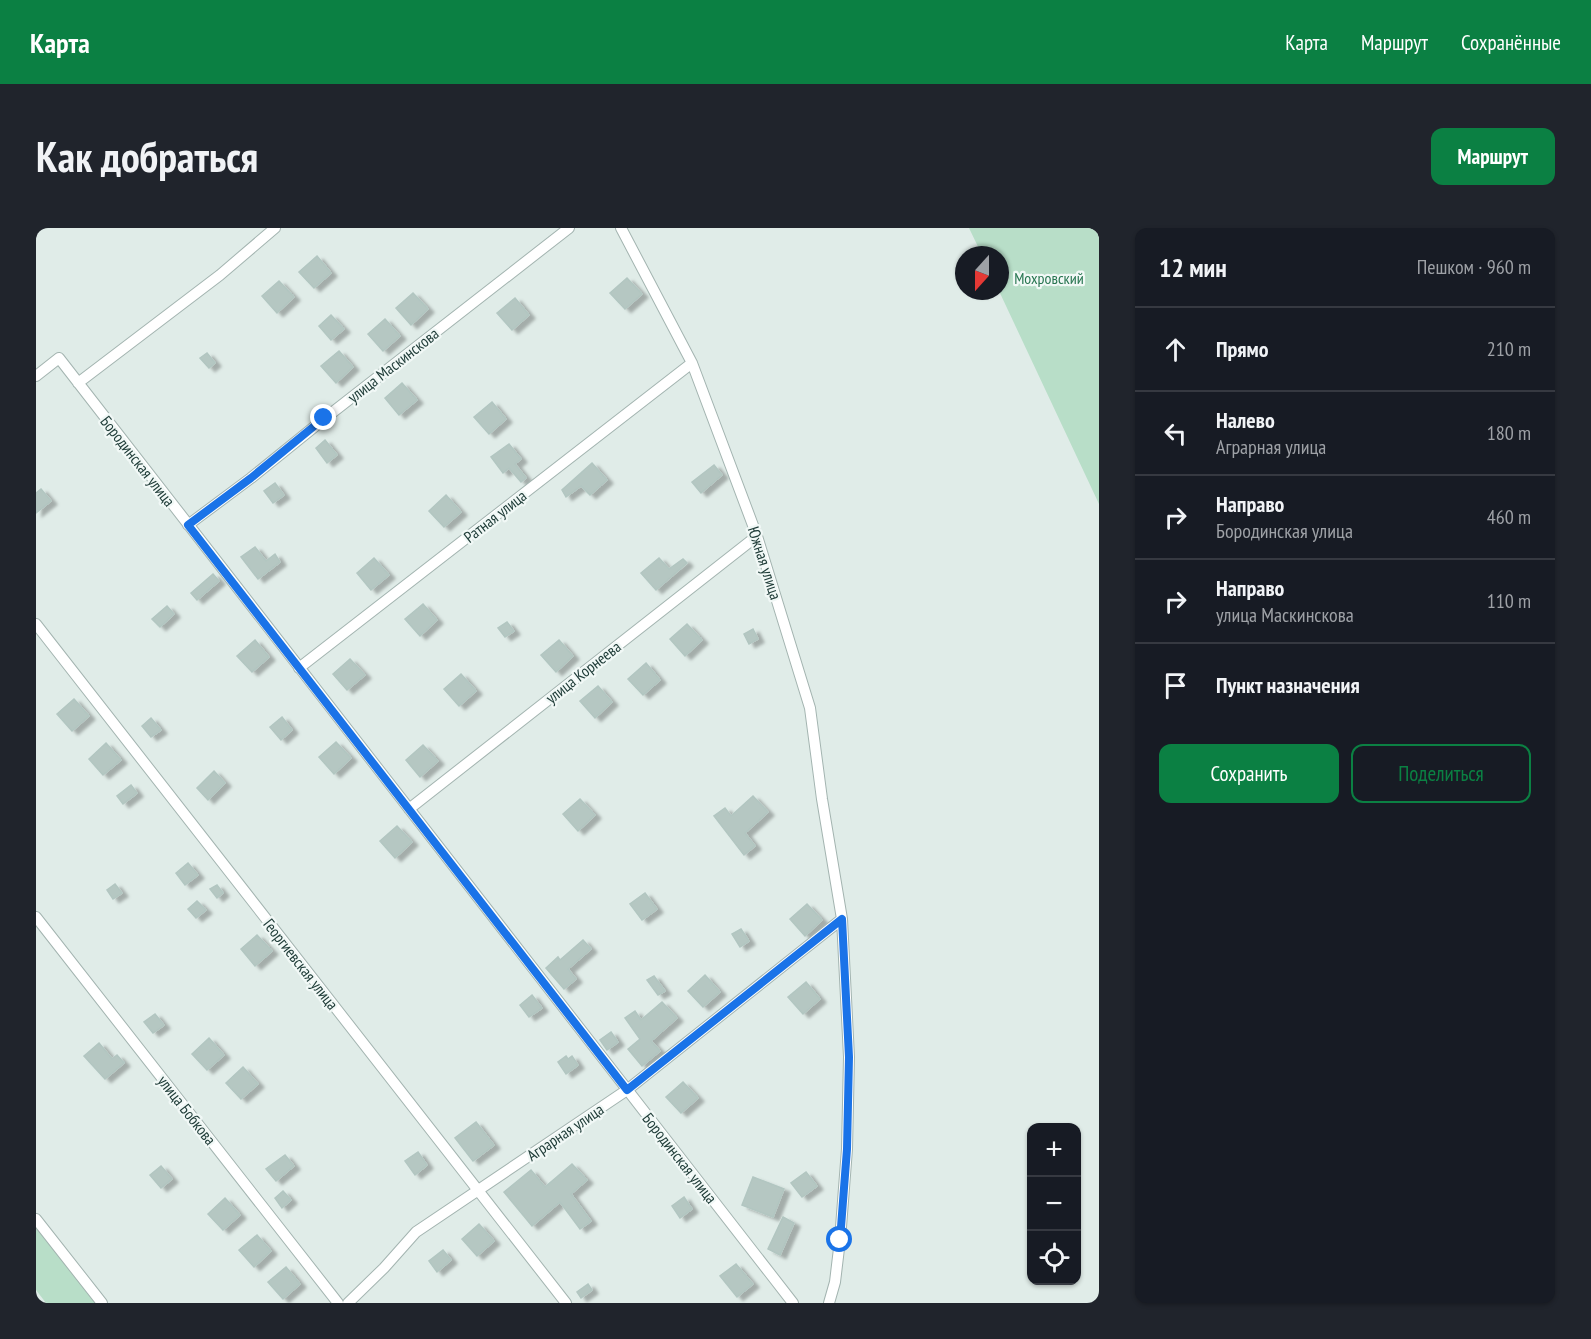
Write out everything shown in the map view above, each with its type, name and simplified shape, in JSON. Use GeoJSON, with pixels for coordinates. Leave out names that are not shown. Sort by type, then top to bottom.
{"type":"FeatureCollection","features":[{"type":"Feature","properties":{"kind":"street"},"geometry":{"type":"LineString","coordinates":[[78,383],[220,275],[275,228]]}},
{"type":"Feature","properties":{"kind":"street","name":"улица Маскинскова"},"geometry":{"type":"LineString","coordinates":[[188,525],[569,228]]}},
{"type":"Feature","properties":{"kind":"street","name":"Южная улица"},"geometry":{"type":"LineString","coordinates":[[621,228],[692,363],[757,536],[810,708],[842,919],[849,1057],[847,1149],[840,1240],[835,1282],[829,1303]]}},
{"type":"Feature","properties":{"kind":"street","name":"Бородинская улица"},"geometry":{"type":"LineString","coordinates":[[36,376],[59,358],[793,1303]]}},
{"type":"Feature","properties":{"kind":"street","name":"Ратная улица"},"geometry":{"type":"LineString","coordinates":[[299,668],[692,363]]}},
{"type":"Feature","properties":{"kind":"street","name":"улица Корнеева"},"geometry":{"type":"LineString","coordinates":[[409,809],[757,536]]}},
{"type":"Feature","properties":{"kind":"street","name":"Георгиевская улица"},"geometry":{"type":"LineString","coordinates":[[36,624],[566,1303]]}},
{"type":"Feature","properties":{"kind":"street","name":"улица Бобкова"},"geometry":{"type":"LineString","coordinates":[[36,917],[338,1303]]}},
{"type":"Feature","properties":{"kind":"street","name":"Аграрная улица"},"geometry":{"type":"LineString","coordinates":[[348,1303],[416,1232],[627,1090],[842,919]]}},
{"type":"Feature","properties":{"kind":"street"},"geometry":{"type":"LineString","coordinates":[[36,1219],[102,1303]]}},
{"type":"Feature","properties":{"kind":"green space","name":"Мохровский"},"geometry":{"type":"Polygon","coordinates":[[[969,228],[1099,228],[1099,504],[1003,300],[1009,300],[1009,246],[978,246],[969,228]]]}},
{"type":"Feature","properties":{"kind":"green space"},"geometry":{"type":"Polygon","coordinates":[[[36,1217],[100,1303],[46,1303],[36,1290],[36,1217]]]}},
{"type":"Feature","properties":{"kind":"building"},"geometry":{"type":"Polygon","coordinates":[[[317,256],[331,273],[314,288],[299,272],[317,256]]]}},
{"type":"Feature","properties":{"kind":"building"},"geometry":{"type":"Polygon","coordinates":[[[627,278],[642,294],[625,309],[610,293],[627,278]]]}},
{"type":"Feature","properties":{"kind":"building"},"geometry":{"type":"Polygon","coordinates":[[[279,281],[294,297],[277,313],[262,296],[279,281]]]}},
{"type":"Feature","properties":{"kind":"building"},"geometry":{"type":"Polygon","coordinates":[[[413,293],[428,309],[411,325],[396,308],[413,293]]]}},
{"type":"Feature","properties":{"kind":"building"},"geometry":{"type":"Polygon","coordinates":[[[515,298],[529,315],[512,330],[497,313],[515,298]]]}},
{"type":"Feature","properties":{"kind":"building"},"geometry":{"type":"Polygon","coordinates":[[[331,315],[344,329],[331,340],[319,326],[331,315]]]}},
{"type":"Feature","properties":{"kind":"building"},"geometry":{"type":"Polygon","coordinates":[[[385,319],[400,336],[383,351],[368,334],[385,319]]]}},
{"type":"Feature","properties":{"kind":"building"},"geometry":{"type":"Polygon","coordinates":[[[339,351],[353,367],[336,383],[321,366],[339,351]]]}},
{"type":"Feature","properties":{"kind":"building"},"geometry":{"type":"Polygon","coordinates":[[[207,353],[215,363],[209,368],[200,358],[207,353]]]}},
{"type":"Feature","properties":{"kind":"building"},"geometry":{"type":"Polygon","coordinates":[[[402,383],[417,400],[399,415],[385,398],[402,383]]]}},
{"type":"Feature","properties":{"kind":"building"},"geometry":{"type":"Polygon","coordinates":[[[492,402],[506,419],[489,434],[474,417],[492,402]]]}},
{"type":"Feature","properties":{"kind":"building"},"geometry":{"type":"Polygon","coordinates":[[[325,440],[337,455],[327,463],[316,448],[325,440]]]}},
{"type":"Feature","properties":{"kind":"building"},"geometry":{"type":"Polygon","coordinates":[[[509,444],[521,459],[515,464],[526,478],[521,482],[509,468],[503,473],[491,457],[509,444]]]}},
{"type":"Feature","properties":{"kind":"building"},"geometry":{"type":"Polygon","coordinates":[[[592,463],[607,480],[590,495],[581,486],[566,497],[562,490],[592,463]]]}},
{"type":"Feature","properties":{"kind":"building"},"geometry":{"type":"Polygon","coordinates":[[[714,465],[722,475],[701,493],[692,482],[714,465]]]}},
{"type":"Feature","properties":{"kind":"building"},"geometry":{"type":"Polygon","coordinates":[[[275,483],[284,495],[273,503],[264,491],[275,483]]]}},
{"type":"Feature","properties":{"kind":"building"},"geometry":{"type":"Polygon","coordinates":[[[41,489],[51,501],[36,513],[36,493],[41,489]]]}},
{"type":"Feature","properties":{"kind":"building"},"geometry":{"type":"Polygon","coordinates":[[[446,495],[461,512],[444,527],[429,511],[446,495]]]}},
{"type":"Feature","properties":{"kind":"building"},"geometry":{"type":"Polygon","coordinates":[[[255,547],[266,561],[275,554],[280,562],[258,579],[241,557],[255,547]]]}},
{"type":"Feature","properties":{"kind":"building"},"geometry":{"type":"Polygon","coordinates":[[[374,558],[389,575],[371,590],[357,573],[374,558]]]}},
{"type":"Feature","properties":{"kind":"building"},"geometry":{"type":"Polygon","coordinates":[[[659,558],[669,569],[683,559],[687,563],[656,590],[641,573],[659,558]]]}},
{"type":"Feature","properties":{"kind":"building"},"geometry":{"type":"Polygon","coordinates":[[[213,574],[219,581],[197,600],[191,593],[213,574]]]}},
{"type":"Feature","properties":{"kind":"building"},"geometry":{"type":"Polygon","coordinates":[[[423,604],[437,620],[420,636],[405,619],[423,604]]]}},
{"type":"Feature","properties":{"kind":"building"},"geometry":{"type":"Polygon","coordinates":[[[167,606],[174,614],[160,627],[152,619],[167,606]]]}},
{"type":"Feature","properties":{"kind":"building"},"geometry":{"type":"Polygon","coordinates":[[[507,622],[514,631],[505,637],[498,628],[507,622]]]}},
{"type":"Feature","properties":{"kind":"building"},"geometry":{"type":"Polygon","coordinates":[[[687,624],[702,640],[685,656],[670,639],[687,624]]]}},
{"type":"Feature","properties":{"kind":"building"},"geometry":{"type":"Polygon","coordinates":[[[753,629],[758,639],[749,644],[744,634],[753,629]]]}},
{"type":"Feature","properties":{"kind":"building"},"geometry":{"type":"Polygon","coordinates":[[[255,640],[269,657],[252,672],[237,656],[255,640]]]}},
{"type":"Feature","properties":{"kind":"building"},"geometry":{"type":"Polygon","coordinates":[[[559,640],[573,656],[556,672],[541,655],[559,640]]]}},
{"type":"Feature","properties":{"kind":"building"},"geometry":{"type":"Polygon","coordinates":[[[350,659],[365,675],[347,690],[333,674],[350,659]]]}},
{"type":"Feature","properties":{"kind":"building"},"geometry":{"type":"Polygon","coordinates":[[[646,663],[660,680],[643,695],[628,679],[646,663]]]}},
{"type":"Feature","properties":{"kind":"building"},"geometry":{"type":"Polygon","coordinates":[[[461,674],[476,691],[459,706],[444,689],[461,674]]]}},
{"type":"Feature","properties":{"kind":"building"},"geometry":{"type":"Polygon","coordinates":[[[598,686],[612,702],[595,718],[580,701],[598,686]]]}},
{"type":"Feature","properties":{"kind":"building"},"geometry":{"type":"Polygon","coordinates":[[[74,699],[89,716],[72,731],[57,714],[74,699]]]}},
{"type":"Feature","properties":{"kind":"building"},"geometry":{"type":"Polygon","coordinates":[[[282,717],[292,730],[281,740],[270,727],[282,717]]]}},
{"type":"Feature","properties":{"kind":"building"},"geometry":{"type":"Polygon","coordinates":[[[151,718],[161,730],[151,737],[142,726],[151,718]]]}},
{"type":"Feature","properties":{"kind":"building"},"geometry":{"type":"Polygon","coordinates":[[[336,742],[351,758],[334,774],[319,757],[336,742]]]}},
{"type":"Feature","properties":{"kind":"building"},"geometry":{"type":"Polygon","coordinates":[[[106,743],[121,760],[103,775],[89,759],[106,743]]]}},
{"type":"Feature","properties":{"kind":"building"},"geometry":{"type":"Polygon","coordinates":[[[423,745],[438,761],[420,777],[406,760],[423,745]]]}},
{"type":"Feature","properties":{"kind":"building"},"geometry":{"type":"Polygon","coordinates":[[[214,771],[225,783],[208,800],[197,788],[214,771]]]}},
{"type":"Feature","properties":{"kind":"building"},"geometry":{"type":"Polygon","coordinates":[[[131,785],[137,793],[123,804],[117,796],[131,785]]]}},
{"type":"Feature","properties":{"kind":"building"},"geometry":{"type":"Polygon","coordinates":[[[753,796],[768,812],[745,833],[755,846],[744,855],[714,816],[725,808],[731,816],[753,796]]]}},
{"type":"Feature","properties":{"kind":"building"},"geometry":{"type":"Polygon","coordinates":[[[580,799],[595,815],[578,831],[563,814],[580,799]]]}},
{"type":"Feature","properties":{"kind":"building"},"geometry":{"type":"Polygon","coordinates":[[[397,826],[412,842],[395,858],[380,841],[397,826]]]}},
{"type":"Feature","properties":{"kind":"building"},"geometry":{"type":"Polygon","coordinates":[[[188,863],[198,875],[185,885],[176,873],[188,863]]]}},
{"type":"Feature","properties":{"kind":"building"},"geometry":{"type":"Polygon","coordinates":[[[115,884],[122,893],[113,899],[107,890],[115,884]]]}},
{"type":"Feature","properties":{"kind":"building"},"geometry":{"type":"Polygon","coordinates":[[[217,885],[223,893],[217,898],[210,889],[217,885]]]}},
{"type":"Feature","properties":{"kind":"building"},"geometry":{"type":"Polygon","coordinates":[[[645,893],[657,909],[642,920],[630,904],[645,893]]]}},
{"type":"Feature","properties":{"kind":"building"},"geometry":{"type":"Polygon","coordinates":[[[197,901],[206,910],[196,918],[188,909],[197,901]]]}},
{"type":"Feature","properties":{"kind":"building"},"geometry":{"type":"Polygon","coordinates":[[[807,904],[822,920],[805,936],[790,919],[807,904]]]}},
{"type":"Feature","properties":{"kind":"building"},"geometry":{"type":"Polygon","coordinates":[[[741,929],[749,941],[740,947],[732,934],[741,929]]]}},
{"type":"Feature","properties":{"kind":"building"},"geometry":{"type":"Polygon","coordinates":[[[257,935],[272,951],[255,966],[241,949],[257,935]]]}},
{"type":"Feature","properties":{"kind":"building"},"geometry":{"type":"Polygon","coordinates":[[[583,940],[591,949],[568,969],[576,979],[564,989],[546,968],[558,957],[560,960],[583,940]]]}},
{"type":"Feature","properties":{"kind":"building"},"geometry":{"type":"Polygon","coordinates":[[[705,975],[720,992],[703,1007],[688,991],[705,975]]]}},
{"type":"Feature","properties":{"kind":"building"},"geometry":{"type":"Polygon","coordinates":[[[654,976],[665,991],[658,995],[647,980],[654,976]]]}},
{"type":"Feature","properties":{"kind":"building"},"geometry":{"type":"Polygon","coordinates":[[[806,982],[820,999],[803,1014],[788,997],[806,982]]]}},
{"type":"Feature","properties":{"kind":"building"},"geometry":{"type":"Polygon","coordinates":[[[532,995],[542,1008],[529,1017],[520,1005],[532,995]]]}},
{"type":"Feature","properties":{"kind":"building"},"geometry":{"type":"Polygon","coordinates":[[[662,1002],[677,1018],[651,1041],[660,1051],[642,1066],[628,1049],[640,1039],[625,1018],[635,1011],[641,1020],[662,1002]]]}},
{"type":"Feature","properties":{"kind":"building"},"geometry":{"type":"Polygon","coordinates":[[[155,1014],[164,1025],[153,1033],[144,1022],[155,1014]]]}},
{"type":"Feature","properties":{"kind":"building"},"geometry":{"type":"Polygon","coordinates":[[[611,1032],[618,1042],[607,1050],[600,1040],[611,1032]]]}},
{"type":"Feature","properties":{"kind":"building"},"geometry":{"type":"Polygon","coordinates":[[[209,1038],[224,1055],[207,1070],[192,1054],[209,1038]]]}},
{"type":"Feature","properties":{"kind":"building"},"geometry":{"type":"Polygon","coordinates":[[[99,1043],[112,1059],[117,1055],[124,1063],[105,1079],[84,1056],[99,1043]]]}},
{"type":"Feature","properties":{"kind":"building"},"geometry":{"type":"Polygon","coordinates":[[[566,1056],[568,1059],[572,1056],[578,1065],[566,1074],[558,1062],[566,1056]]]}},
{"type":"Feature","properties":{"kind":"building"},"geometry":{"type":"Polygon","coordinates":[[[243,1067],[258,1084],[241,1099],[226,1083],[243,1067]]]}},
{"type":"Feature","properties":{"kind":"building"},"geometry":{"type":"Polygon","coordinates":[[[683,1082],[698,1098],[681,1113],[666,1097],[683,1082]]]}},
{"type":"Feature","properties":{"kind":"building"},"geometry":{"type":"Polygon","coordinates":[[[476,1122],[494,1145],[473,1161],[455,1138],[476,1122]]]}},
{"type":"Feature","properties":{"kind":"building"},"geometry":{"type":"Polygon","coordinates":[[[418,1152],[427,1165],[415,1175],[405,1161],[418,1152]]]}},
{"type":"Feature","properties":{"kind":"building"},"geometry":{"type":"Polygon","coordinates":[[[285,1155],[294,1166],[276,1181],[266,1169],[285,1155]]]}},
{"type":"Feature","properties":{"kind":"building"},"geometry":{"type":"Polygon","coordinates":[[[572,1164],[587,1180],[571,1194],[591,1221],[580,1229],[560,1202],[532,1226],[504,1192],[531,1170],[545,1187],[572,1164]]]}},
{"type":"Feature","properties":{"kind":"building"},"geometry":{"type":"Polygon","coordinates":[[[161,1166],[172,1179],[161,1188],[150,1175],[161,1166]]]}},
{"type":"Feature","properties":{"kind":"building"},"geometry":{"type":"Polygon","coordinates":[[[806,1172],[817,1186],[802,1197],[791,1183],[806,1172]]]}},
{"type":"Feature","properties":{"kind":"building"},"geometry":{"type":"Polygon","coordinates":[[[753,1177],[784,1189],[773,1217],[742,1205],[753,1177]]]}},
{"type":"Feature","properties":{"kind":"building"},"geometry":{"type":"Polygon","coordinates":[[[283,1191],[291,1200],[282,1208],[275,1198],[283,1191]]]}},
{"type":"Feature","properties":{"kind":"building"},"geometry":{"type":"Polygon","coordinates":[[[684,1197],[692,1209],[680,1218],[672,1206],[684,1197]]]}},
{"type":"Feature","properties":{"kind":"building"},"geometry":{"type":"Polygon","coordinates":[[[225,1198],[240,1215],[223,1230],[208,1214],[225,1198]]]}},
{"type":"Feature","properties":{"kind":"building"},"geometry":{"type":"Polygon","coordinates":[[[783,1217],[794,1223],[780,1255],[768,1249],[783,1217]]]}},
{"type":"Feature","properties":{"kind":"building"},"geometry":{"type":"Polygon","coordinates":[[[479,1224],[494,1241],[477,1256],[462,1239],[479,1224]]]}},
{"type":"Feature","properties":{"kind":"building"},"geometry":{"type":"Polygon","coordinates":[[[257,1235],[271,1251],[254,1267],[239,1250],[257,1235]]]}},
{"type":"Feature","properties":{"kind":"building"},"geometry":{"type":"Polygon","coordinates":[[[443,1250],[451,1260],[437,1272],[429,1261],[443,1250]]]}},
{"type":"Feature","properties":{"kind":"building"},"geometry":{"type":"Polygon","coordinates":[[[736,1264],[753,1284],[737,1297],[720,1276],[736,1264]]]}},
{"type":"Feature","properties":{"kind":"building"},"geometry":{"type":"Polygon","coordinates":[[[286,1267],[300,1284],[283,1299],[268,1282],[286,1267]]]}},
{"type":"Feature","properties":{"kind":"building"},"geometry":{"type":"Polygon","coordinates":[[[588,1284],[592,1290],[581,1298],[577,1292],[588,1284]]]}},
{"type":"Feature","properties":{"kind":"route"},"geometry":{"type":"LineString","coordinates":[[324,418],[251,478],[188,525],[627,1090],[842,919],[849,1057],[847,1149],[840,1240]]}}]}
